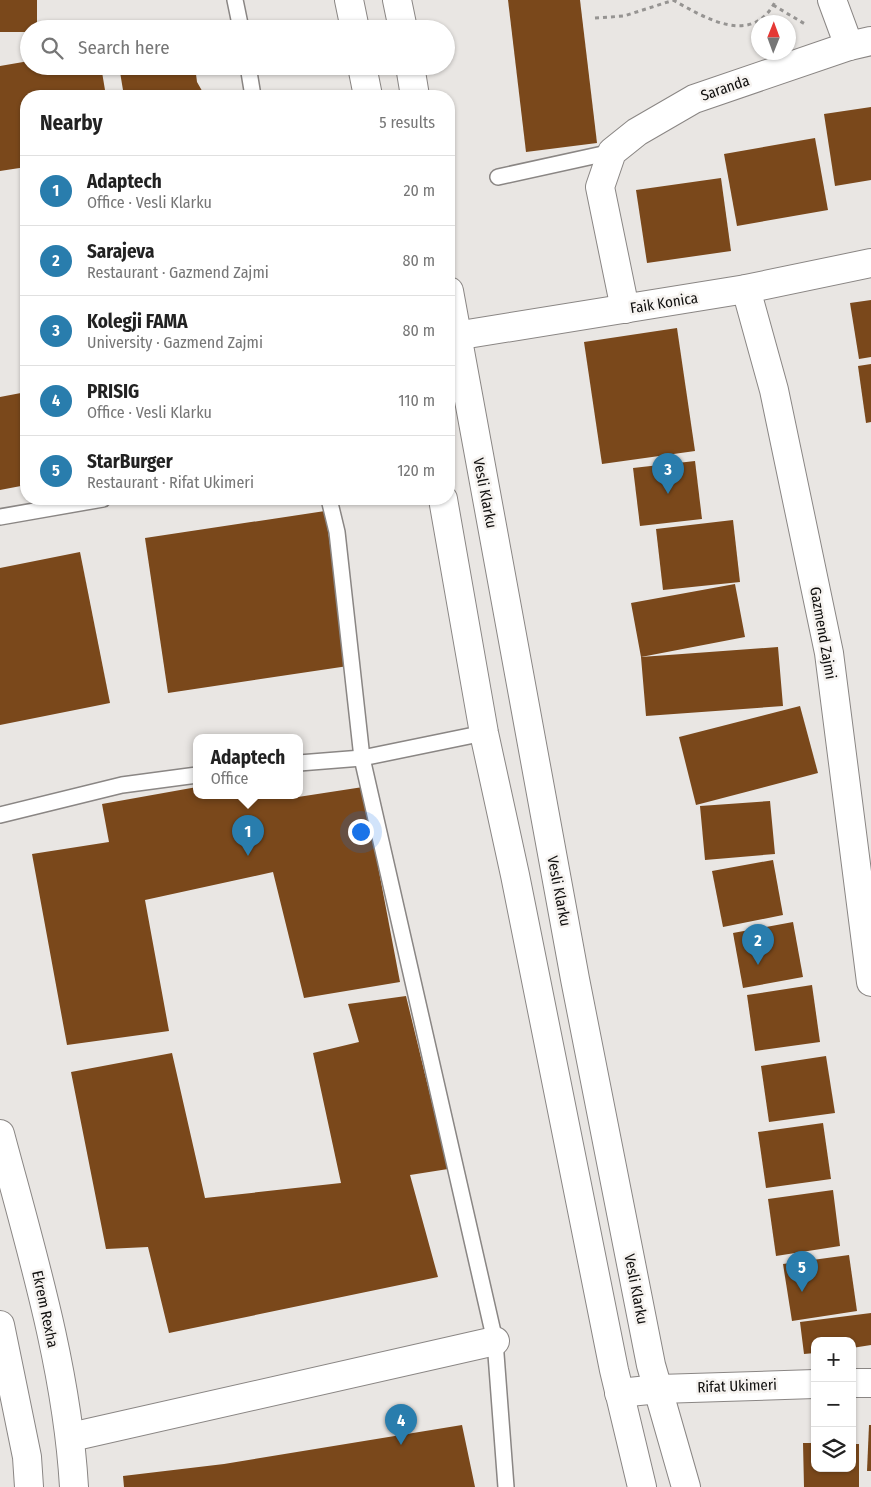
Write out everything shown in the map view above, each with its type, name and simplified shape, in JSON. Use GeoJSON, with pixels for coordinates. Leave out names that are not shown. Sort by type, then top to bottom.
{"type":"FeatureCollection","features":[{"type":"Feature","properties":{"kind":"street"},"geometry":{"type":"LineString","coordinates":[[349,0],[353,20]]}},
{"type":"Feature","properties":{"kind":"street"},"geometry":{"type":"LineString","coordinates":[[397,0],[401,20]]}},
{"type":"Feature","properties":{"kind":"street","name":"Saranda"},"geometry":{"type":"LineString","coordinates":[[612,152],[637,132],[694,99],[860,44],[832,0]]}},
{"type":"Feature","properties":{"kind":"street"},"geometry":{"type":"LineString","coordinates":[[364,75],[367,90]]}},
{"type":"Feature","properties":{"kind":"street"},"geometry":{"type":"LineString","coordinates":[[412,75],[414,90]]}},
{"type":"Feature","properties":{"kind":"street"},"geometry":{"type":"LineString","coordinates":[[612,152],[600,187],[625,309]]}},
{"type":"Feature","properties":{"kind":"street","name":"Faik Konica"},"geometry":{"type":"LineString","coordinates":[[455,336],[554,318],[625,309],[746,289],[871,263]]}},
{"type":"Feature","properties":{"kind":"street","name":"Gazmend Zajmi"},"geometry":{"type":"LineString","coordinates":[[746,289],[774,390],[829,653],[871,982]]}},
{"type":"Feature","properties":{"kind":"street","name":"Vesli Klarku"},"geometry":{"type":"LineString","coordinates":[[455,346],[649,1356],[686,1487]]}},
{"type":"Feature","properties":{"kind":"street"},"geometry":{"type":"LineString","coordinates":[[444,505],[484,733],[515,875],[619,1393],[642,1487]]}},
{"type":"Feature","properties":{"kind":"street","name":"Ekrem Rexha"},"geometry":{"type":"LineString","coordinates":[[0,1134],[42,1291],[71,1437],[74,1487]]}},
{"type":"Feature","properties":{"kind":"street"},"geometry":{"type":"LineString","coordinates":[[0,1324],[28,1457],[29,1487]]}},
{"type":"Feature","properties":{"kind":"street"},"geometry":{"type":"LineString","coordinates":[[71,1437],[495,1341]]}},
{"type":"Feature","properties":{"kind":"street"},"geometry":{"type":"LineString","coordinates":[[856,1383],[871,1383]]}},
{"type":"Feature","properties":{"kind":"street","name":"Rifat Ukimeri"},"geometry":{"type":"LineString","coordinates":[[619,1393],[658,1388],[811,1384]]}},
{"type":"Feature","properties":{"kind":"lane"},"geometry":{"type":"LineString","coordinates":[[235,0],[239,20]]}},
{"type":"Feature","properties":{"kind":"lane"},"geometry":{"type":"LineString","coordinates":[[250,75],[253,90]]}},
{"type":"Feature","properties":{"kind":"lane","name":"Saranda"},"geometry":{"type":"LineString","coordinates":[[498,178],[612,152]]}},
{"type":"Feature","properties":{"kind":"lane"},"geometry":{"type":"LineString","coordinates":[[0,517],[69,505]]}},
{"type":"Feature","properties":{"kind":"lane"},"geometry":{"type":"LineString","coordinates":[[330,505],[337,532],[362,758],[495,1341],[506,1487]]}},
{"type":"Feature","properties":{"kind":"lane"},"geometry":{"type":"LineString","coordinates":[[303,763],[362,758],[484,733]]}},
{"type":"Feature","properties":{"kind":"lane"},"geometry":{"type":"LineString","coordinates":[[0,815],[122,786],[193,776]]}},
{"type":"Feature","properties":{"kind":"path"},"geometry":{"type":"LineString","coordinates":[[594,18],[624,16],[674,0],[698,14],[724,24],[747,27],[768,16],[776,0]]}},
{"type":"Feature","properties":{"kind":"building"},"geometry":{"type":"Polygon","coordinates":[[[0,0],[37,0],[37,20],[20,20],[20,32],[0,32],[0,0]]]}},
{"type":"Feature","properties":{"kind":"building"},"geometry":{"type":"Polygon","coordinates":[[[508,0],[580,0],[597,143],[526,152],[508,0]]]}},
{"type":"Feature","properties":{"kind":"building"},"geometry":{"type":"Polygon","coordinates":[[[20,63],[20,75],[102,75],[105,90],[20,90],[20,168],[0,171],[0,66],[20,63]]]}},
{"type":"Feature","properties":{"kind":"building"},"geometry":{"type":"Polygon","coordinates":[[[120,75],[196,75],[197,82],[202,90],[123,90],[120,75]]]}},
{"type":"Feature","properties":{"kind":"building"},"geometry":{"type":"Polygon","coordinates":[[[871,107],[871,180],[835,186],[824,114],[871,107]]]}},
{"type":"Feature","properties":{"kind":"building"},"geometry":{"type":"Polygon","coordinates":[[[815,138],[828,210],[737,226],[724,154],[815,138]]]}},
{"type":"Feature","properties":{"kind":"building"},"geometry":{"type":"Polygon","coordinates":[[[721,178],[731,251],[647,263],[636,190],[721,178]]]}},
{"type":"Feature","properties":{"kind":"building"},"geometry":{"type":"Polygon","coordinates":[[[871,300],[871,357],[859,359],[850,303],[871,300]]]}},
{"type":"Feature","properties":{"kind":"building"},"geometry":{"type":"Polygon","coordinates":[[[677,328],[695,451],[602,464],[584,342],[677,328]]]}},
{"type":"Feature","properties":{"kind":"building"},"geometry":{"type":"Polygon","coordinates":[[[871,364],[871,422],[866,423],[858,366],[871,364]]]}},
{"type":"Feature","properties":{"kind":"building"},"geometry":{"type":"Polygon","coordinates":[[[20,393],[20,486],[0,490],[0,397],[20,393]]]}},
{"type":"Feature","properties":{"kind":"building"},"geometry":{"type":"Polygon","coordinates":[[[695,461],[702,519],[640,526],[633,468],[695,461]]]}},
{"type":"Feature","properties":{"kind":"building"},"geometry":{"type":"Polygon","coordinates":[[[325,511],[348,666],[168,693],[145,538],[325,511]]]}},
{"type":"Feature","properties":{"kind":"building"},"geometry":{"type":"Polygon","coordinates":[[[733,520],[740,582],[663,590],[656,529],[733,520]]]}},
{"type":"Feature","properties":{"kind":"building"},"geometry":{"type":"Polygon","coordinates":[[[80,552],[110,703],[0,725],[0,568],[80,552]]]}},
{"type":"Feature","properties":{"kind":"building"},"geometry":{"type":"Polygon","coordinates":[[[735,584],[745,637],[641,657],[631,603],[735,584]]]}},
{"type":"Feature","properties":{"kind":"building"},"geometry":{"type":"Polygon","coordinates":[[[778,647],[783,706],[646,716],[641,657],[778,647]]]}},
{"type":"Feature","properties":{"kind":"building"},"geometry":{"type":"Polygon","coordinates":[[[800,706],[818,773],[696,805],[679,737],[800,706]]]}},
{"type":"Feature","properties":{"kind":"building"},"geometry":{"type":"Polygon","coordinates":[[[363,787],[400,982],[304,998],[273,872],[145,900],[169,1031],[67,1045],[32,854],[109,842],[102,804],[193,788],[193,799],[303,799],[303,796],[363,787]]]}},
{"type":"Feature","properties":{"kind":"building"},"geometry":{"type":"Polygon","coordinates":[[[770,801],[775,854],[705,860],[700,806],[770,801]]]}},
{"type":"Feature","properties":{"kind":"building"},"geometry":{"type":"Polygon","coordinates":[[[773,860],[783,915],[723,927],[712,871],[773,860]]]}},
{"type":"Feature","properties":{"kind":"building"},"geometry":{"type":"Polygon","coordinates":[[[793,922],[803,977],[743,988],[733,933],[793,922]]]}},
{"type":"Feature","properties":{"kind":"building"},"geometry":{"type":"Polygon","coordinates":[[[812,985],[820,1042],[755,1051],[747,995],[812,985]]]}},
{"type":"Feature","properties":{"kind":"building"},"geometry":{"type":"Polygon","coordinates":[[[406,996],[448,1169],[410,1175],[438,1277],[169,1333],[148,1247],[106,1249],[71,1072],[172,1053],[205,1198],[341,1183],[313,1053],[359,1042],[348,1004],[406,996]]]}},
{"type":"Feature","properties":{"kind":"building"},"geometry":{"type":"Polygon","coordinates":[[[826,1056],[835,1113],[769,1122],[761,1066],[826,1056]]]}},
{"type":"Feature","properties":{"kind":"building"},"geometry":{"type":"Polygon","coordinates":[[[823,1123],[831,1179],[766,1188],[758,1132],[823,1123]]]}},
{"type":"Feature","properties":{"kind":"building"},"geometry":{"type":"Polygon","coordinates":[[[833,1190],[840,1246],[776,1256],[768,1199],[833,1190]]]}},
{"type":"Feature","properties":{"kind":"building"},"geometry":{"type":"Polygon","coordinates":[[[849,1255],[857,1311],[792,1321],[783,1264],[849,1255]]]}},
{"type":"Feature","properties":{"kind":"building"},"geometry":{"type":"Polygon","coordinates":[[[871,1313],[871,1345],[856,1347],[856,1337],[811,1337],[811,1353],[804,1354],[800,1322],[871,1313]]]}},
{"type":"Feature","properties":{"kind":"building"},"geometry":{"type":"Polygon","coordinates":[[[462,1425],[475,1487],[124,1487],[123,1476],[224,1464],[462,1425]]]}},
{"type":"Feature","properties":{"kind":"building"},"geometry":{"type":"Polygon","coordinates":[[[869,1425],[871,1425],[871,1471],[867,1471],[869,1425]]]}},
{"type":"Feature","properties":{"kind":"building"},"geometry":{"type":"Polygon","coordinates":[[[803,1443],[811,1443],[811,1472],[856,1472],[856,1444],[859,1444],[859,1487],[804,1487],[803,1443]]]}},
{"type":"Feature","properties":{"kind":"place","name":"Kolegji FAMA"},"geometry":{"type":"Point","coordinates":[668,494]}},
{"type":"Feature","properties":{"kind":"place","name":"Adaptech"},"geometry":{"type":"Point","coordinates":[248,856]}},
{"type":"Feature","properties":{"kind":"place","name":"Sarajeva"},"geometry":{"type":"Point","coordinates":[758,965]}},
{"type":"Feature","properties":{"kind":"place","name":"StarBurger"},"geometry":{"type":"Point","coordinates":[802,1292]}},
{"type":"Feature","properties":{"kind":"place","name":"PRISIG"},"geometry":{"type":"Point","coordinates":[401,1445]}}]}
